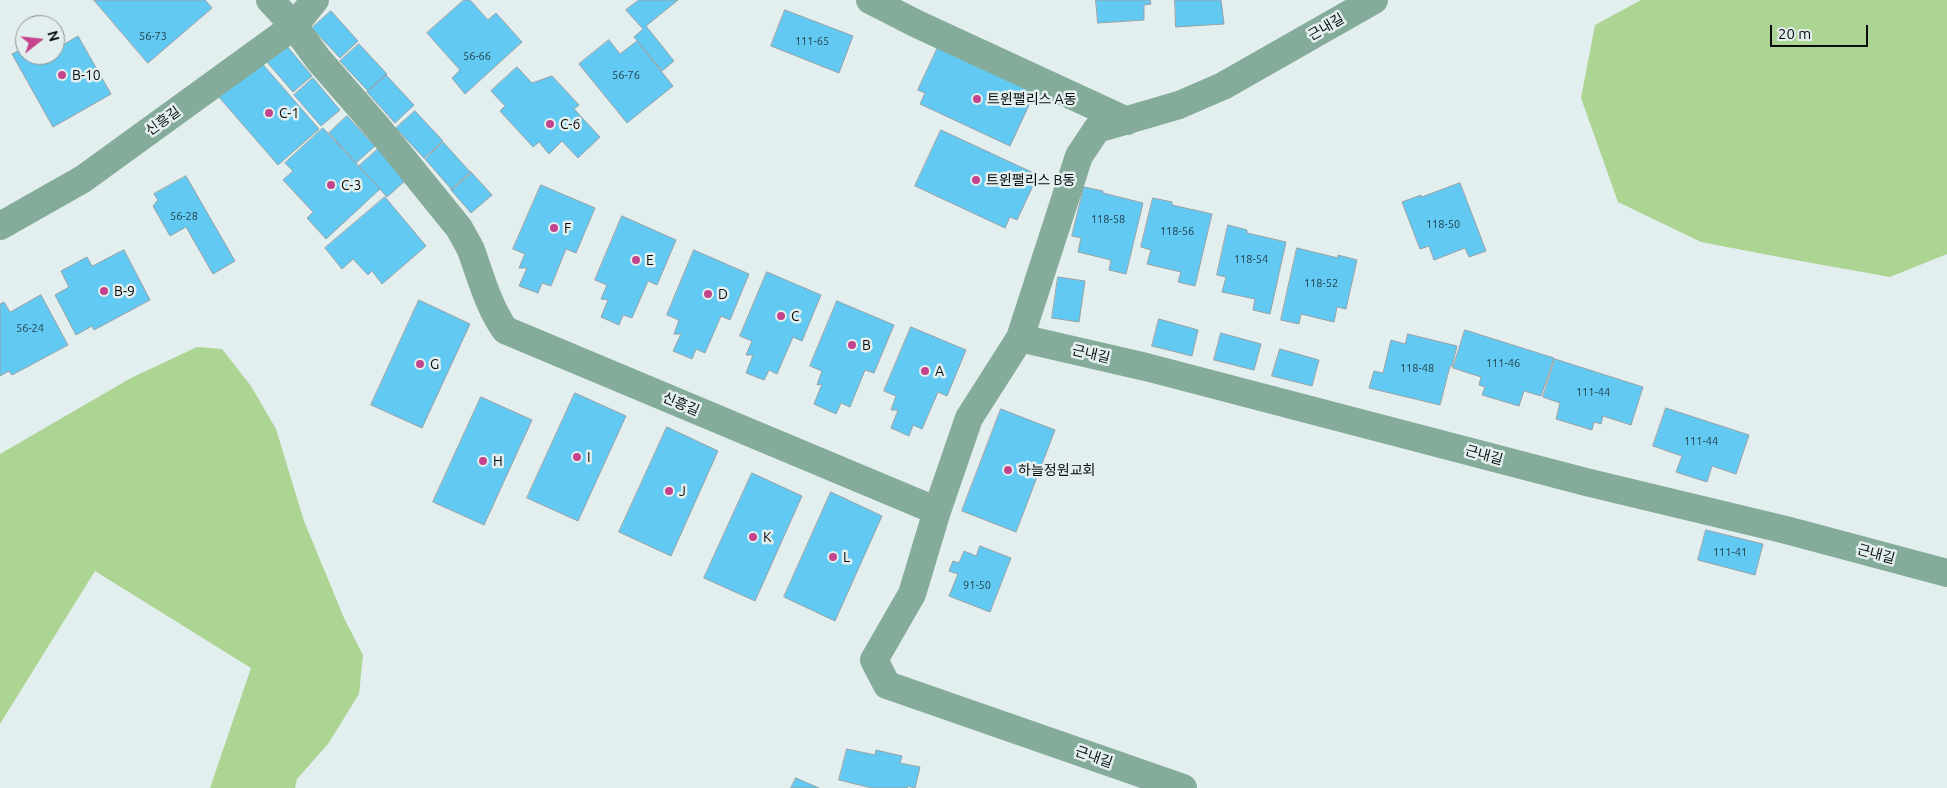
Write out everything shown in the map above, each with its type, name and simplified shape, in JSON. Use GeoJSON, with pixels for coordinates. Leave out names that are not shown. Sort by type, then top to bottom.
{"type":"FeatureCollection","features":[{"type":"Feature","properties":{"kind":"street","name":"신흥길"},"geometry":{"type":"LineString","coordinates":[[270,0],[294,26],[318,59],[459,228],[470,248],[480,282],[493,312],[505,330],[937,511]]}},
{"type":"Feature","properties":{"kind":"street","name":"신흥길"},"geometry":{"type":"LineString","coordinates":[[0,226],[84,179],[294,26],[314,0]]}},
{"type":"Feature","properties":{"kind":"street"},"geometry":{"type":"LineString","coordinates":[[870,0],[917,24],[1126,120]]}},
{"type":"Feature","properties":{"kind":"street","name":"근내길"},"geometry":{"type":"LineString","coordinates":[[1183,788],[887,686],[874,660],[912,594],[937,511],[969,418],[1020,338],[1079,156],[1097,129],[1179,105],[1223,86],[1374,0]]}},
{"type":"Feature","properties":{"kind":"street","name":"근내길"},"geometry":{"type":"LineString","coordinates":[[1020,338],[1146,367],[1586,482],[1786,530],[1947,573]]}},
{"type":"Feature","properties":{"kind":"green space"},"geometry":{"type":"Polygon","coordinates":[[[1641,0],[1947,0],[1947,254],[1890,277],[1701,242],[1618,202],[1581,98],[1595,25],[1641,0]]]}},
{"type":"Feature","properties":{"kind":"green space"},"geometry":{"type":"Polygon","coordinates":[[[197,347],[222,349],[251,386],[276,429],[304,521],[344,618],[363,655],[359,694],[328,744],[297,779],[295,788],[210,788],[251,668],[95,571],[0,724],[0,454],[131,378],[197,347]]]}},
{"type":"Feature","properties":{"kind":"building"},"geometry":{"type":"Polygon","coordinates":[[[94,0],[205,0],[212,8],[148,63],[94,0]]]}},
{"type":"Feature","properties":{"kind":"building"},"geometry":{"type":"Polygon","coordinates":[[[464,0],[470,0],[488,20],[496,13],[522,42],[465,94],[452,78],[460,70],[427,33],[464,0]]]}},
{"type":"Feature","properties":{"kind":"building"},"geometry":{"type":"Polygon","coordinates":[[[639,0],[678,0],[646,26],[674,61],[662,71],[634,37],[643,29],[626,10],[639,0]]]}},
{"type":"Feature","properties":{"kind":"building"},"geometry":{"type":"Polygon","coordinates":[[[1096,0],[1150,0],[1151,4],[1144,5],[1144,20],[1098,23],[1096,0]]]}},
{"type":"Feature","properties":{"kind":"building"},"geometry":{"type":"Polygon","coordinates":[[[1175,0],[1221,0],[1224,24],[1176,27],[1175,0]]]}},
{"type":"Feature","properties":{"kind":"building"},"geometry":{"type":"Polygon","coordinates":[[[785,10],[853,36],[839,73],[771,46],[785,10]]]}},
{"type":"Feature","properties":{"kind":"building"},"geometry":{"type":"Polygon","coordinates":[[[331,11],[358,41],[340,58],[312,28],[331,11]]]}},
{"type":"Feature","properties":{"kind":"building","name":"B-10"},"geometry":{"type":"Polygon","coordinates":[[[78,36],[111,94],[53,127],[18,65],[65,65],[65,44],[78,36]]]}},
{"type":"Feature","properties":{"kind":"building"},"geometry":{"type":"Polygon","coordinates":[[[609,40],[620,54],[637,41],[673,86],[627,123],[579,64],[609,40]]]}},
{"type":"Feature","properties":{"kind":"building"},"geometry":{"type":"Polygon","coordinates":[[[359,44],[387,74],[368,91],[340,61],[359,44]]]}},
{"type":"Feature","properties":{"kind":"building"},"geometry":{"type":"Polygon","coordinates":[[[286,45],[312,76],[293,92],[266,61],[286,45]]]}},
{"type":"Feature","properties":{"kind":"building","name":"트윈팰리스 A동"},"geometry":{"type":"Polygon","coordinates":[[[939,45],[1036,90],[1010,146],[920,104],[925,93],[918,90],[939,45]]]}},
{"type":"Feature","properties":{"kind":"building","name":"C-1"},"geometry":{"type":"Polygon","coordinates":[[[259,60],[319,129],[278,165],[218,96],[259,60]]]}},
{"type":"Feature","properties":{"kind":"building","name":"C-6"},"geometry":{"type":"Polygon","coordinates":[[[517,67],[532,83],[552,76],[579,105],[574,109],[600,137],[578,158],[562,141],[549,154],[539,142],[533,147],[500,111],[505,106],[491,91],[517,67]]]}},
{"type":"Feature","properties":{"kind":"building"},"geometry":{"type":"Polygon","coordinates":[[[386,75],[414,105],[395,123],[367,92],[386,75]]]}},
{"type":"Feature","properties":{"kind":"building"},"geometry":{"type":"Polygon","coordinates":[[[313,78],[340,110],[321,126],[294,95],[313,78]]]}},
{"type":"Feature","properties":{"kind":"building"},"geometry":{"type":"Polygon","coordinates":[[[415,111],[443,141],[424,158],[396,128],[415,111]]]}},
{"type":"Feature","properties":{"kind":"building"},"geometry":{"type":"Polygon","coordinates":[[[347,116],[375,146],[356,163],[329,133],[347,116]]]}},
{"type":"Feature","properties":{"kind":"building","name":"C-3"},"geometry":{"type":"Polygon","coordinates":[[[323,128],[380,189],[326,239],[307,218],[313,212],[283,180],[293,171],[285,163],[323,128]]]}},
{"type":"Feature","properties":{"kind":"building","name":"트윈팰리스 B동"},"geometry":{"type":"Polygon","coordinates":[[[941,130],[1038,175],[1017,220],[1010,217],[1005,228],[915,186],[941,130]]]}},
{"type":"Feature","properties":{"kind":"building"},"geometry":{"type":"Polygon","coordinates":[[[443,142],[471,173],[452,190],[425,159],[443,142]]]}},
{"type":"Feature","properties":{"kind":"building"},"geometry":{"type":"Polygon","coordinates":[[[378,149],[406,180],[387,197],[359,166],[378,149]]]}},
{"type":"Feature","properties":{"kind":"building"},"geometry":{"type":"Polygon","coordinates":[[[471,172],[492,195],[471,213],[451,190],[471,172]]]}},
{"type":"Feature","properties":{"kind":"building"},"geometry":{"type":"Polygon","coordinates":[[[186,176],[235,261],[213,274],[186,227],[170,236],[153,206],[158,200],[154,194],[186,176]]]}},
{"type":"Feature","properties":{"kind":"building"},"geometry":{"type":"Polygon","coordinates":[[[1460,183],[1486,251],[1469,257],[1465,248],[1434,260],[1429,246],[1420,249],[1402,202],[1460,183]]]}},
{"type":"Feature","properties":{"kind":"building","name":"F"},"geometry":{"type":"Polygon","coordinates":[[[541,185],[595,208],[576,253],[566,249],[551,286],[542,283],[538,293],[519,286],[527,268],[519,268],[525,254],[513,249],[541,185]]]}},
{"type":"Feature","properties":{"kind":"building"},"geometry":{"type":"Polygon","coordinates":[[[1084,187],[1143,203],[1126,274],[1109,270],[1111,260],[1078,252],[1081,238],[1072,236],[1084,187]]]}},
{"type":"Feature","properties":{"kind":"building"},"geometry":{"type":"Polygon","coordinates":[[[385,197],[426,246],[382,284],[372,271],[368,275],[353,259],[342,269],[325,248],[385,197]]]}},
{"type":"Feature","properties":{"kind":"building"},"geometry":{"type":"Polygon","coordinates":[[[1153,198],[1172,202],[1172,205],[1212,214],[1195,286],[1178,282],[1181,272],[1147,264],[1151,250],[1141,247],[1153,198]]]}},
{"type":"Feature","properties":{"kind":"building","name":"E"},"geometry":{"type":"Polygon","coordinates":[[[622,216],[676,240],[657,285],[648,281],[632,318],[623,315],[619,325],[601,317],[608,300],[601,299],[607,285],[595,280],[622,216]]]}},
{"type":"Feature","properties":{"kind":"building"},"geometry":{"type":"Polygon","coordinates":[[[1228,225],[1247,230],[1247,233],[1286,242],[1270,314],[1253,310],[1255,299],[1222,292],[1226,277],[1217,275],[1228,225]]]}},
{"type":"Feature","properties":{"kind":"building"},"geometry":{"type":"Polygon","coordinates":[[[1297,248],[1338,258],[1338,255],[1357,260],[1346,309],[1337,307],[1334,322],[1301,314],[1299,324],[1281,320],[1297,248]]]}},
{"type":"Feature","properties":{"kind":"building","name":"B-9"},"geometry":{"type":"Polygon","coordinates":[[[124,250],[150,300],[94,330],[92,326],[76,335],[55,295],[69,287],[61,271],[87,257],[92,266],[124,250]]]}},
{"type":"Feature","properties":{"kind":"building","name":"D"},"geometry":{"type":"Polygon","coordinates":[[[694,250],[749,274],[730,320],[721,316],[705,353],[696,349],[692,359],[673,351],[681,334],[674,334],[679,320],[667,315],[694,250]]]}},
{"type":"Feature","properties":{"kind":"building","name":"C"},"geometry":{"type":"Polygon","coordinates":[[[767,272],[821,295],[802,341],[793,337],[777,374],[769,370],[764,380],[746,373],[753,355],[746,355],[752,341],[740,336],[767,272]]]}},
{"type":"Feature","properties":{"kind":"building"},"geometry":{"type":"Polygon","coordinates":[[[1058,277],[1085,281],[1079,322],[1052,318],[1058,277]]]}},
{"type":"Feature","properties":{"kind":"building"},"geometry":{"type":"Polygon","coordinates":[[[41,295],[68,345],[12,375],[9,371],[0,376],[0,304],[4,302],[10,312],[41,295]]]}},
{"type":"Feature","properties":{"kind":"building","name":"G"},"geometry":{"type":"Polygon","coordinates":[[[419,300],[470,324],[422,428],[371,405],[419,300]]]}},
{"type":"Feature","properties":{"kind":"building","name":"B"},"geometry":{"type":"Polygon","coordinates":[[[837,301],[894,325],[874,373],[865,370],[850,407],[841,403],[836,414],[814,404],[822,384],[817,385],[822,371],[810,366],[837,301]]]}},
{"type":"Feature","properties":{"kind":"building"},"geometry":{"type":"Polygon","coordinates":[[[1159,319],[1198,330],[1192,356],[1152,346],[1159,319]]]}},
{"type":"Feature","properties":{"kind":"building","name":"A"},"geometry":{"type":"Polygon","coordinates":[[[911,327],[966,350],[947,396],[938,392],[922,429],[913,425],[909,436],[891,428],[898,410],[891,410],[896,396],[884,391],[911,327]]]}},
{"type":"Feature","properties":{"kind":"building"},"geometry":{"type":"Polygon","coordinates":[[[1465,330],[1554,358],[1541,396],[1524,391],[1519,406],[1482,395],[1485,387],[1479,385],[1481,377],[1453,368],[1465,330]]]}},
{"type":"Feature","properties":{"kind":"building"},"geometry":{"type":"Polygon","coordinates":[[[1221,333],[1261,344],[1254,370],[1214,360],[1221,333]]]}},
{"type":"Feature","properties":{"kind":"building"},"geometry":{"type":"Polygon","coordinates":[[[1408,334],[1457,346],[1440,405],[1369,388],[1374,371],[1383,373],[1391,340],[1405,344],[1408,334]]]}},
{"type":"Feature","properties":{"kind":"building"},"geometry":{"type":"Polygon","coordinates":[[[1280,349],[1319,360],[1312,386],[1272,376],[1280,349]]]}},
{"type":"Feature","properties":{"kind":"building"},"geometry":{"type":"Polygon","coordinates":[[[1555,359],[1643,387],[1631,425],[1603,416],[1601,424],[1594,422],[1592,430],[1556,419],[1560,403],[1543,397],[1555,359]]]}},
{"type":"Feature","properties":{"kind":"building","name":"I"},"geometry":{"type":"Polygon","coordinates":[[[575,393],[626,416],[578,521],[527,498],[575,393]]]}},
{"type":"Feature","properties":{"kind":"building","name":"H"},"geometry":{"type":"Polygon","coordinates":[[[481,397],[532,420],[484,525],[433,502],[481,397]]]}},
{"type":"Feature","properties":{"kind":"building"},"geometry":{"type":"Polygon","coordinates":[[[1666,408],[1749,435],[1736,474],[1712,466],[1707,482],[1676,472],[1682,456],[1653,446],[1666,408]]]}},
{"type":"Feature","properties":{"kind":"building","name":"하늘정원교회"},"geometry":{"type":"Polygon","coordinates":[[[1001,409],[1055,430],[1016,532],[962,511],[1001,409]]]}},
{"type":"Feature","properties":{"kind":"building","name":"J"},"geometry":{"type":"Polygon","coordinates":[[[667,427],[718,451],[671,556],[619,532],[667,427]]]}},
{"type":"Feature","properties":{"kind":"building","name":"K"},"geometry":{"type":"Polygon","coordinates":[[[752,473],[802,496],[755,601],[704,578],[752,473]]]}},
{"type":"Feature","properties":{"kind":"building","name":"L"},"geometry":{"type":"Polygon","coordinates":[[[831,492],[882,516],[835,621],[784,597],[831,492]]]}},
{"type":"Feature","properties":{"kind":"building"},"geometry":{"type":"Polygon","coordinates":[[[1706,530],[1763,544],[1755,575],[1698,560],[1706,530]]]}},
{"type":"Feature","properties":{"kind":"building"},"geometry":{"type":"Polygon","coordinates":[[[980,546],[1011,558],[990,612],[949,596],[958,574],[949,571],[953,561],[959,563],[964,551],[976,556],[980,546]]]}},
{"type":"Feature","properties":{"kind":"building"},"geometry":{"type":"Polygon","coordinates":[[[847,749],[875,755],[876,750],[902,756],[900,763],[920,767],[915,788],[908,786],[907,788],[872,788],[839,780],[847,749]]]}},
{"type":"Feature","properties":{"kind":"building"},"geometry":{"type":"Polygon","coordinates":[[[796,778],[819,788],[791,788],[796,778]]]}},
{"type":"Feature","properties":{"kind":"place","name":"B-10"},"geometry":{"type":"Point","coordinates":[62,75]}},
{"type":"Feature","properties":{"kind":"place","name":"트윈팰리스 A동"},"geometry":{"type":"Point","coordinates":[977,99]}},
{"type":"Feature","properties":{"kind":"place","name":"C-1"},"geometry":{"type":"Point","coordinates":[269,113]}},
{"type":"Feature","properties":{"kind":"place","name":"C-6"},"geometry":{"type":"Point","coordinates":[550,124]}},
{"type":"Feature","properties":{"kind":"place","name":"트윈팰리스 B동"},"geometry":{"type":"Point","coordinates":[976,180]}},
{"type":"Feature","properties":{"kind":"place","name":"C-3"},"geometry":{"type":"Point","coordinates":[331,185]}},
{"type":"Feature","properties":{"kind":"place","name":"F"},"geometry":{"type":"Point","coordinates":[554,228]}},
{"type":"Feature","properties":{"kind":"place","name":"E"},"geometry":{"type":"Point","coordinates":[636,260]}},
{"type":"Feature","properties":{"kind":"place","name":"B-9"},"geometry":{"type":"Point","coordinates":[104,291]}},
{"type":"Feature","properties":{"kind":"place","name":"D"},"geometry":{"type":"Point","coordinates":[708,294]}},
{"type":"Feature","properties":{"kind":"place","name":"C"},"geometry":{"type":"Point","coordinates":[781,316]}},
{"type":"Feature","properties":{"kind":"place","name":"B"},"geometry":{"type":"Point","coordinates":[852,345]}},
{"type":"Feature","properties":{"kind":"place","name":"G"},"geometry":{"type":"Point","coordinates":[420,364]}},
{"type":"Feature","properties":{"kind":"place","name":"A"},"geometry":{"type":"Point","coordinates":[925,371]}},
{"type":"Feature","properties":{"kind":"place","name":"I"},"geometry":{"type":"Point","coordinates":[577,457]}},
{"type":"Feature","properties":{"kind":"place","name":"H"},"geometry":{"type":"Point","coordinates":[483,461]}},
{"type":"Feature","properties":{"kind":"place","name":"하늘정원교회"},"geometry":{"type":"Point","coordinates":[1008,470]}},
{"type":"Feature","properties":{"kind":"place","name":"J"},"geometry":{"type":"Point","coordinates":[669,491]}},
{"type":"Feature","properties":{"kind":"place","name":"K"},"geometry":{"type":"Point","coordinates":[753,537]}},
{"type":"Feature","properties":{"kind":"place","name":"L"},"geometry":{"type":"Point","coordinates":[833,557]}}]}
